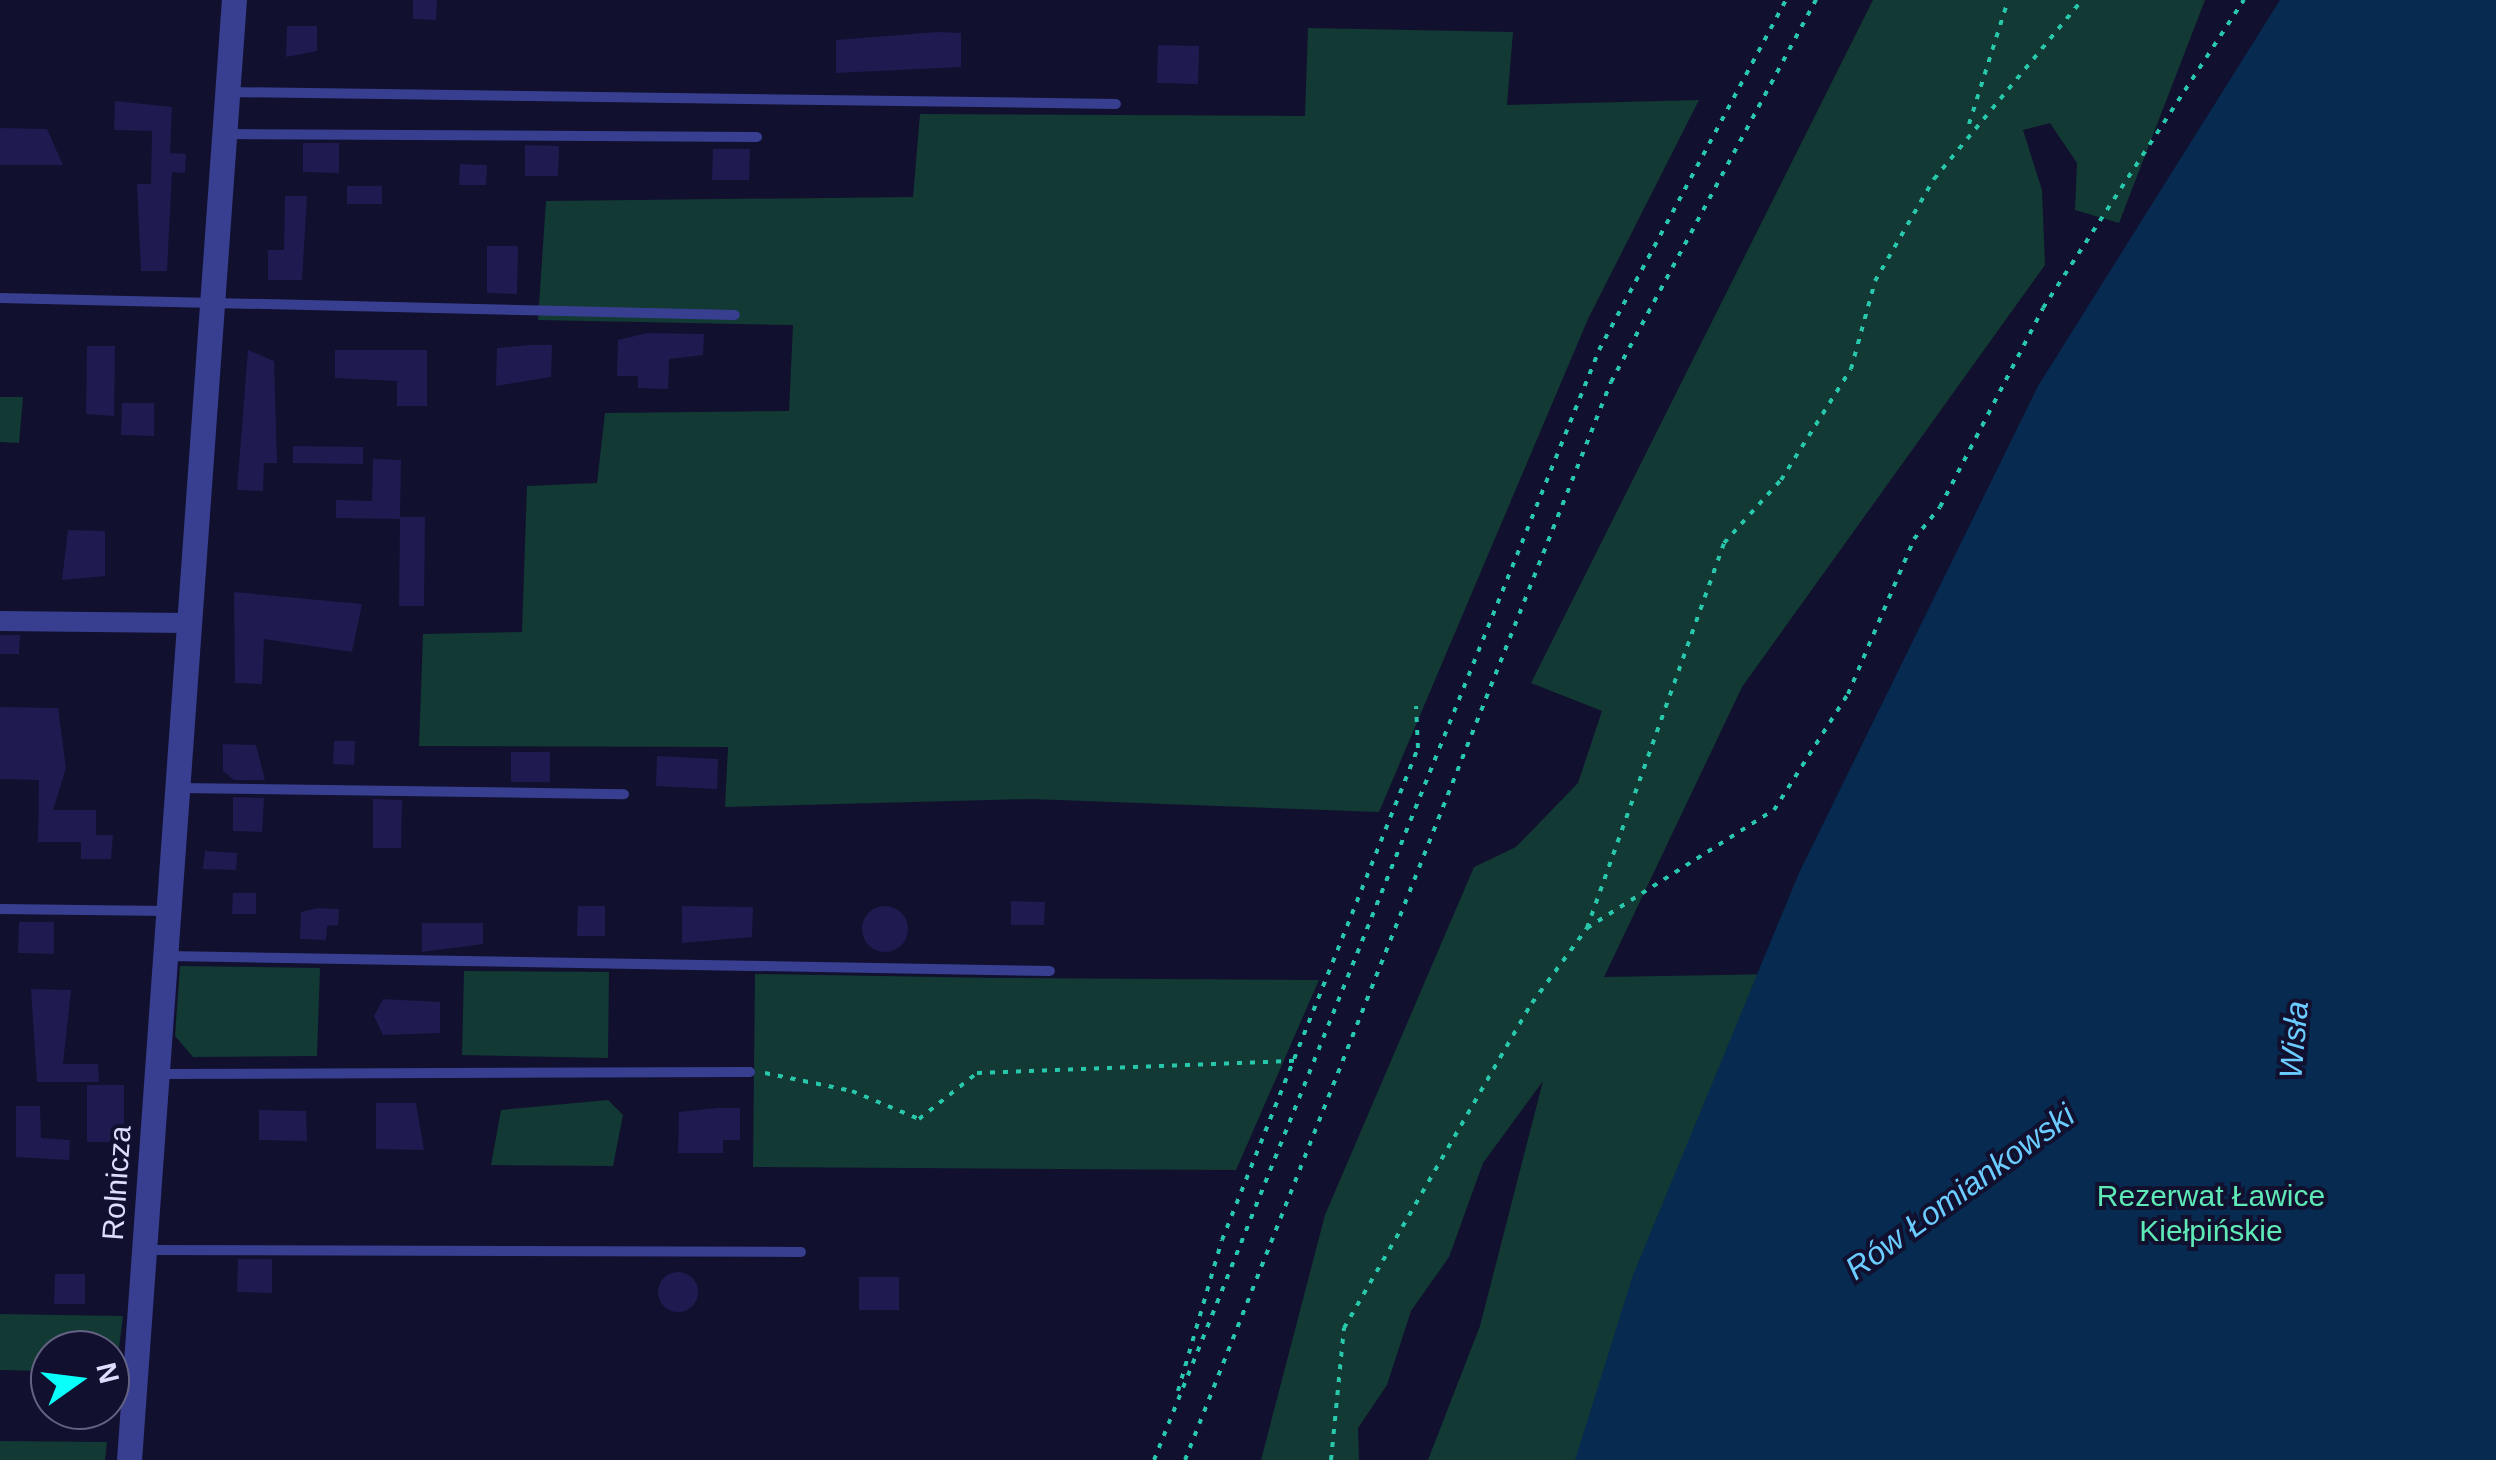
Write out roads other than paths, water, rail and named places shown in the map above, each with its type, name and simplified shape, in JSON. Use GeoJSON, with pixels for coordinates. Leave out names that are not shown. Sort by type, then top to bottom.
{"type":"FeatureCollection","features":[{"type":"Feature","properties":{"kind":"street","name":"Rolnicza"},"geometry":{"type":"LineString","coordinates":[[129,1460],[174,788],[234,0]]}},
{"type":"Feature","properties":{"kind":"street"},"geometry":{"type":"LineString","coordinates":[[0,620],[187,622]]}},
{"type":"Feature","properties":{"kind":"lane"},"geometry":{"type":"LineString","coordinates":[[228,92],[1116,104]]}},
{"type":"Feature","properties":{"kind":"lane"},"geometry":{"type":"LineString","coordinates":[[224,134],[757,137]]}},
{"type":"Feature","properties":{"kind":"lane"},"geometry":{"type":"LineString","coordinates":[[0,298],[736,315]]}},
{"type":"Feature","properties":{"kind":"lane"},"geometry":{"type":"LineString","coordinates":[[174,788],[624,794]]}},
{"type":"Feature","properties":{"kind":"lane"},"geometry":{"type":"LineString","coordinates":[[0,909],[168,911]]}},
{"type":"Feature","properties":{"kind":"lane"},"geometry":{"type":"LineString","coordinates":[[164,956],[1050,972]]}},
{"type":"Feature","properties":{"kind":"lane"},"geometry":{"type":"LineString","coordinates":[[157,1074],[750,1072]]}},
{"type":"Feature","properties":{"kind":"lane"},"geometry":{"type":"LineString","coordinates":[[145,1250],[801,1252]]}},
{"type":"Feature","properties":{"kind":"water"},"geometry":{"type":"Polygon","coordinates":[[[2280,0],[2496,0],[2496,1460],[1575,1460],[1633,1275],[1799,873],[2038,386],[2280,0]]]}},
{"type":"Feature","properties":{"kind":"water label","name":"Wisła"},"geometry":{"type":"Point","coordinates":[2294,1040]}},
{"type":"Feature","properties":{"kind":"water label","name":"Rów Łomiankowski"},"geometry":{"type":"Point","coordinates":[1960,1192]}},
{"type":"Feature","properties":{"kind":"park label","name":"Rezerwat Ławice Kiełpińskie"},"geometry":{"type":"Point","coordinates":[2211,1213]}}]}
